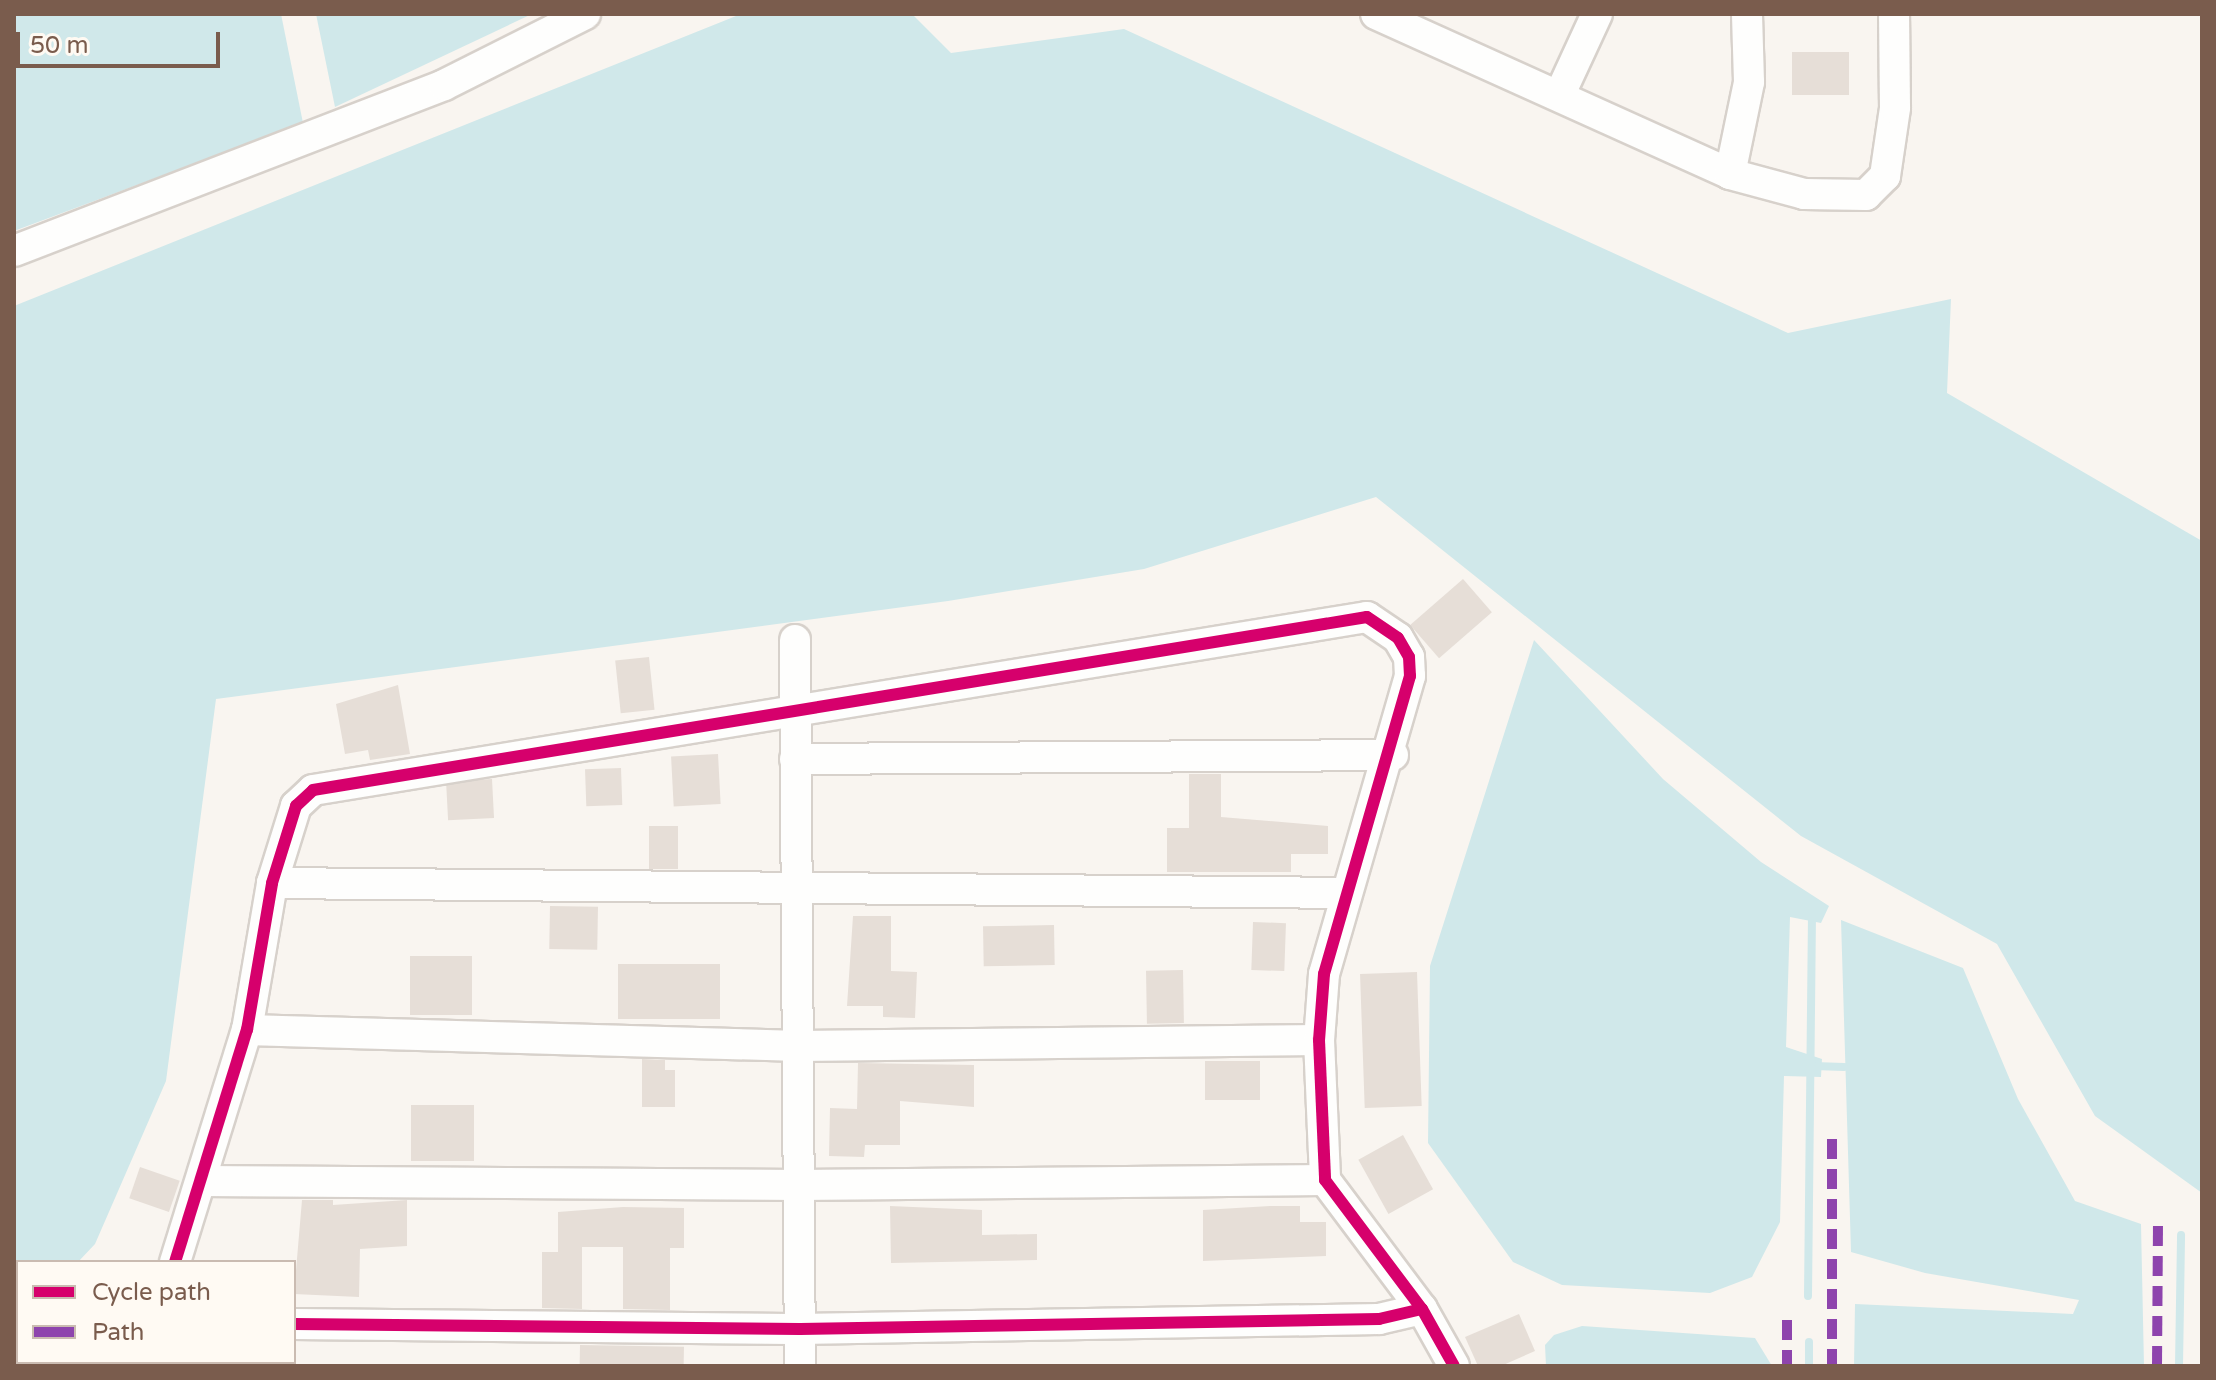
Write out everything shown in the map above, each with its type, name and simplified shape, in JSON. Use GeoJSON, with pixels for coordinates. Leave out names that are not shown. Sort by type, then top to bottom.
{"type":"FeatureCollection","features":[{"type":"Feature","properties":{"kind":"street"},"geometry":{"type":"LineString","coordinates":[[14,251],[444,85],[585,14]]}},
{"type":"Feature","properties":{"kind":"street"},"geometry":{"type":"LineString","coordinates":[[1376,14],[1560,94],[1730,174],[1804,194],[1866,195],[1885,176],[1895,108],[1894,14]]}},
{"type":"Feature","properties":{"kind":"street"},"geometry":{"type":"LineString","coordinates":[[1560,94],[1597,14]]}},
{"type":"Feature","properties":{"kind":"street"},"geometry":{"type":"LineString","coordinates":[[1730,174],[1749,82],[1747,14]]}},
{"type":"Feature","properties":{"kind":"street"},"geometry":{"type":"LineString","coordinates":[[176,1260],[247,1030],[272,883],[296,806],[313,790],[795,707],[1367,617],[1398,638],[1411,665],[1393,755],[1346,893],[1324,974],[1319,1040],[1325,1180],[1422,1309],[1454,1366]]}},
{"type":"Feature","properties":{"kind":"street"},"geometry":{"type":"LineString","coordinates":[[795,640],[800,1366]]}},
{"type":"Feature","properties":{"kind":"street"},"geometry":{"type":"LineString","coordinates":[[795,759],[1393,755]]}},
{"type":"Feature","properties":{"kind":"street"},"geometry":{"type":"LineString","coordinates":[[272,883],[1346,893]]}},
{"type":"Feature","properties":{"kind":"street"},"geometry":{"type":"LineString","coordinates":[[247,1030],[800,1046],[1319,1040]]}},
{"type":"Feature","properties":{"kind":"street"},"geometry":{"type":"LineString","coordinates":[[201,1181],[799,1185],[1325,1180]]}},
{"type":"Feature","properties":{"kind":"street"},"geometry":{"type":"LineString","coordinates":[[296,1324],[800,1329],[1379,1319],[1422,1309]]}},
{"type":"Feature","properties":{"kind":"water"},"geometry":{"type":"Polygon","coordinates":[[[14,14],[281,14],[303,123],[14,231],[14,14]]]}},
{"type":"Feature","properties":{"kind":"water"},"geometry":{"type":"Polygon","coordinates":[[[316,14],[532,14],[335,107],[316,14]]]}},
{"type":"Feature","properties":{"kind":"water"},"geometry":{"type":"Polygon","coordinates":[[[741,14],[912,14],[951,53],[1124,29],[1788,333],[1951,299],[1947,393],[2202,541],[2202,1193],[2095,1116],[1997,944],[1801,836],[1376,497],[1144,569],[948,601],[216,699],[166,1081],[95,1244],[80,1260],[16,1260],[14,1331],[14,306],[741,14]]]}},
{"type":"Feature","properties":{"kind":"water"},"geometry":{"type":"Polygon","coordinates":[[[1534,640],[1663,779],[1761,862],[1829,906],[1821,923],[1790,917],[1786,1047],[1822,1059],[1821,1077],[1784,1076],[1780,1222],[1752,1277],[1710,1293],[1562,1285],[1513,1262],[1428,1143],[1430,966],[1534,640]]]}},
{"type":"Feature","properties":{"kind":"water"},"geometry":{"type":"Polygon","coordinates":[[[1841,920],[1963,968],[2018,1099],[2075,1201],[2141,1224],[2144,1366],[1854,1366],[1855,1304],[2073,1314],[2079,1300],[1925,1273],[1851,1252],[1841,920]]]}},
{"type":"Feature","properties":{"kind":"water"},"geometry":{"type":"Polygon","coordinates":[[[1582,1326],[1755,1338],[1772,1366],[1546,1366],[1545,1345],[1554,1335],[1582,1326]]]}},
{"type":"Feature","properties":{"kind":"building"},"geometry":{"type":"Polygon","coordinates":[[[1792,52],[1849,52],[1849,95],[1792,95],[1792,52]]]}},
{"type":"Feature","properties":{"kind":"building"},"geometry":{"type":"Polygon","coordinates":[[[1463,579],[1492,612],[1439,658],[1410,625],[1463,579]]]}},
{"type":"Feature","properties":{"kind":"building"},"geometry":{"type":"Polygon","coordinates":[[[649,657],[655,710],[621,713],[615,661],[649,657]]]}},
{"type":"Feature","properties":{"kind":"building"},"geometry":{"type":"Polygon","coordinates":[[[398,685],[410,754],[370,760],[368,750],[345,754],[336,704],[398,685]]]}},
{"type":"Feature","properties":{"kind":"building"},"geometry":{"type":"Polygon","coordinates":[[[718,754],[721,804],[674,806],[671,756],[718,754]]]}},
{"type":"Feature","properties":{"kind":"building"},"geometry":{"type":"Polygon","coordinates":[[[621,768],[622,805],[586,806],[585,769],[621,768]]]}},
{"type":"Feature","properties":{"kind":"building"},"geometry":{"type":"Polygon","coordinates":[[[1189,774],[1221,774],[1221,817],[1328,826],[1328,854],[1291,854],[1291,872],[1167,872],[1167,828],[1189,828],[1189,774]]]}},
{"type":"Feature","properties":{"kind":"building"},"geometry":{"type":"Polygon","coordinates":[[[492,779],[494,818],[448,820],[446,781],[492,779]]]}},
{"type":"Feature","properties":{"kind":"building"},"geometry":{"type":"Polygon","coordinates":[[[649,826],[678,826],[678,869],[649,869],[649,826]]]}},
{"type":"Feature","properties":{"kind":"building"},"geometry":{"type":"Polygon","coordinates":[[[550,906],[598,907],[597,950],[549,949],[550,906]]]}},
{"type":"Feature","properties":{"kind":"building"},"geometry":{"type":"Polygon","coordinates":[[[853,916],[891,916],[891,971],[917,972],[915,1018],[883,1017],[883,1006],[847,1006],[853,916]]]}},
{"type":"Feature","properties":{"kind":"building"},"geometry":{"type":"Polygon","coordinates":[[[1253,922],[1286,923],[1284,971],[1251,970],[1253,922]]]}},
{"type":"Feature","properties":{"kind":"building"},"geometry":{"type":"Polygon","coordinates":[[[1054,925],[1055,965],[984,966],[983,926],[1054,925]]]}},
{"type":"Feature","properties":{"kind":"building"},"geometry":{"type":"Polygon","coordinates":[[[410,956],[472,956],[472,1015],[410,1015],[410,956]]]}},
{"type":"Feature","properties":{"kind":"building"},"geometry":{"type":"Polygon","coordinates":[[[618,964],[720,964],[720,1019],[618,1019],[618,964]]]}},
{"type":"Feature","properties":{"kind":"building"},"geometry":{"type":"Polygon","coordinates":[[[1183,970],[1184,1023],[1147,1024],[1146,971],[1183,970]]]}},
{"type":"Feature","properties":{"kind":"building"},"geometry":{"type":"Polygon","coordinates":[[[1417,972],[1422,1106],[1365,1108],[1360,974],[1417,972]]]}},
{"type":"Feature","properties":{"kind":"building"},"geometry":{"type":"Polygon","coordinates":[[[642,1059],[665,1060],[665,1070],[675,1070],[675,1107],[642,1107],[642,1059]]]}},
{"type":"Feature","properties":{"kind":"building"},"geometry":{"type":"Polygon","coordinates":[[[1205,1061],[1260,1061],[1260,1100],[1205,1100],[1205,1061]]]}},
{"type":"Feature","properties":{"kind":"building"},"geometry":{"type":"Polygon","coordinates":[[[858,1063],[974,1065],[974,1107],[900,1101],[900,1145],[865,1145],[864,1157],[829,1156],[830,1108],[857,1109],[858,1063]]]}},
{"type":"Feature","properties":{"kind":"building"},"geometry":{"type":"Polygon","coordinates":[[[411,1105],[474,1105],[474,1161],[411,1161],[411,1105]]]}},
{"type":"Feature","properties":{"kind":"building"},"geometry":{"type":"Polygon","coordinates":[[[1403,1135],[1433,1189],[1388,1214],[1358,1160],[1403,1135]]]}},
{"type":"Feature","properties":{"kind":"building"},"geometry":{"type":"Polygon","coordinates":[[[140,1167],[180,1181],[169,1212],[129,1198],[140,1167]]]}},
{"type":"Feature","properties":{"kind":"building"},"geometry":{"type":"Polygon","coordinates":[[[302,1200],[333,1200],[333,1205],[407,1200],[407,1246],[360,1249],[359,1297],[296,1294],[302,1200]]]}},
{"type":"Feature","properties":{"kind":"building"},"geometry":{"type":"Polygon","coordinates":[[[890,1206],[982,1210],[982,1235],[1037,1234],[1037,1260],[891,1263],[890,1206]]]}},
{"type":"Feature","properties":{"kind":"building"},"geometry":{"type":"Polygon","coordinates":[[[1300,1206],[1300,1222],[1326,1222],[1326,1256],[1203,1261],[1203,1210],[1300,1206]]]}},
{"type":"Feature","properties":{"kind":"building"},"geometry":{"type":"Polygon","coordinates":[[[623,1207],[684,1208],[684,1248],[670,1248],[670,1310],[623,1309],[623,1247],[582,1247],[582,1309],[542,1308],[542,1252],[558,1252],[558,1212],[623,1207]]]}},
{"type":"Feature","properties":{"kind":"building"},"geometry":{"type":"Polygon","coordinates":[[[1519,1314],[1535,1351],[1501,1366],[1478,1366],[1465,1337],[1519,1314]]]}},
{"type":"Feature","properties":{"kind":"building"},"geometry":{"type":"Polygon","coordinates":[[[580,1345],[684,1347],[684,1366],[580,1366],[580,1345]]]}},
{"type":"Feature","properties":{"kind":"waterway"},"geometry":{"type":"LineString","coordinates":[[1808,1296],[1812,912]]}},
{"type":"Feature","properties":{"kind":"waterway"},"geometry":{"type":"LineString","coordinates":[[1814,1066],[1844,1067]]}},
{"type":"Feature","properties":{"kind":"waterway"},"geometry":{"type":"LineString","coordinates":[[2179,1366],[2181,1235]]}},
{"type":"Feature","properties":{"kind":"waterway"},"geometry":{"type":"LineString","coordinates":[[1809,1342],[1809,1366]]}},
{"type":"Feature","properties":{"kind":"marked path"},"geometry":{"type":"LineString","coordinates":[[1832,1139],[1832,1366]]}},
{"type":"Feature","properties":{"kind":"marked path"},"geometry":{"type":"LineString","coordinates":[[2157,1366],[2158,1225]]}},
{"type":"Feature","properties":{"kind":"marked path"},"geometry":{"type":"LineString","coordinates":[[1787,1320],[1787,1366]]}},
{"type":"Feature","properties":{"kind":"cycle path"},"geometry":{"type":"LineString","coordinates":[[176,1260],[247,1030],[272,883],[296,806],[313,790],[1367,617],[1398,638],[1409,657],[1410,676],[1324,974],[1319,1040],[1325,1180],[1422,1309],[1454,1366]]}},
{"type":"Feature","properties":{"kind":"cycle path"},"geometry":{"type":"LineString","coordinates":[[296,1324],[800,1329],[1379,1319],[1422,1309]]}}]}
